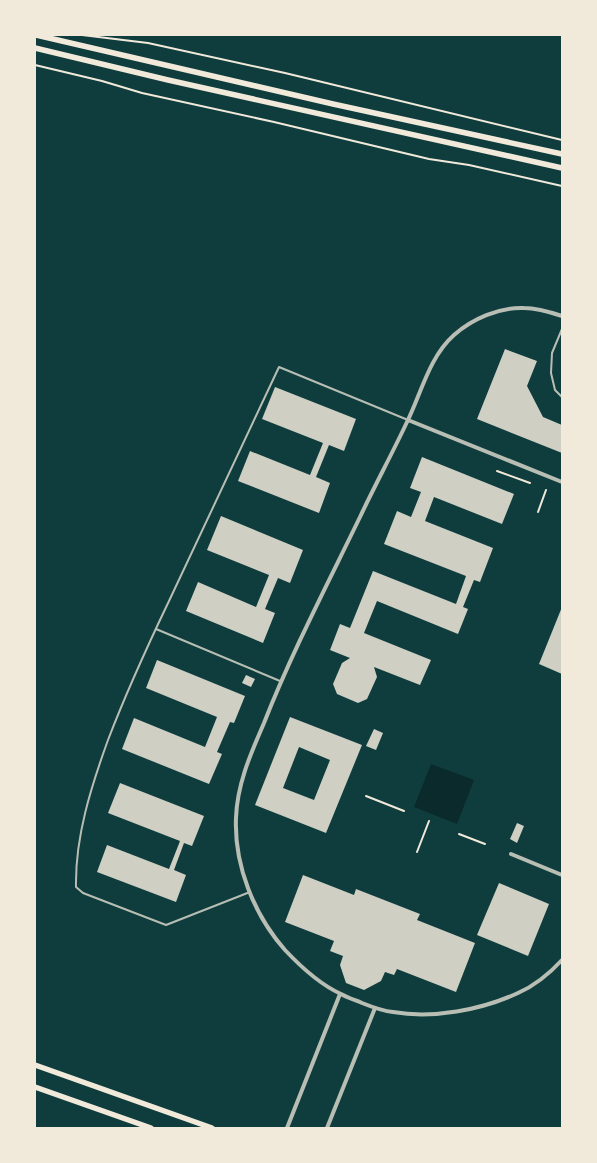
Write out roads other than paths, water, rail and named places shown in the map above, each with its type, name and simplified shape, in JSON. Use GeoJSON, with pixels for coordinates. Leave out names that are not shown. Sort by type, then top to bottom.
{"type":"FeatureCollection","features":[{"type":"Feature","properties":{"kind":"main road"},"geometry":{"type":"LineString","coordinates":[[36,35],[333,104],[562,154]]}},
{"type":"Feature","properties":{"kind":"main road"},"geometry":{"type":"LineString","coordinates":[[35,48],[186,84],[562,168]]}},
{"type":"Feature","properties":{"kind":"main road"},"geometry":{"type":"LineString","coordinates":[[35,1065],[212,1128]]}},
{"type":"Feature","properties":{"kind":"main road"},"geometry":{"type":"LineString","coordinates":[[35,1087],[151,1128]]}},
{"type":"Feature","properties":{"kind":"street"},"geometry":{"type":"LineString","coordinates":[[562,316],[547,311],[524,308],[506,309],[486,315],[467,325],[452,337],[440,351],[280,681],[246,768],[239,792],[236,816],[236,841],[250,892],[258,910],[275,938],[298,963],[318,980],[340,994],[375,1008],[405,1014],[459,1012],[519,993],[542,978],[562,960]]}},
{"type":"Feature","properties":{"kind":"street"},"geometry":{"type":"LineString","coordinates":[[408,420],[562,482]]}},
{"type":"Feature","properties":{"kind":"street"},"geometry":{"type":"LineString","coordinates":[[511,854],[562,875]]}},
{"type":"Feature","properties":{"kind":"street"},"geometry":{"type":"LineString","coordinates":[[287,1128],[340,994]]}},
{"type":"Feature","properties":{"kind":"street"},"geometry":{"type":"LineString","coordinates":[[327,1128],[375,1008]]}},
{"type":"Feature","properties":{"kind":"lane"},"geometry":{"type":"LineString","coordinates":[[562,329],[552,353],[551,373],[555,390],[562,397]]}},
{"type":"Feature","properties":{"kind":"lane"},"geometry":{"type":"LineString","coordinates":[[250,892],[166,925],[83,893],[76,887],[75,870],[78,846],[88,800],[101,760],[123,701],[279,367],[408,420]]}},
{"type":"Feature","properties":{"kind":"lane"},"geometry":{"type":"LineString","coordinates":[[156,629],[280,681]]}},
{"type":"Feature","properties":{"kind":"water"},"geometry":{"type":"Polygon","coordinates":[[[431,764],[474,780],[457,824],[414,807],[431,764]]]}}]}
